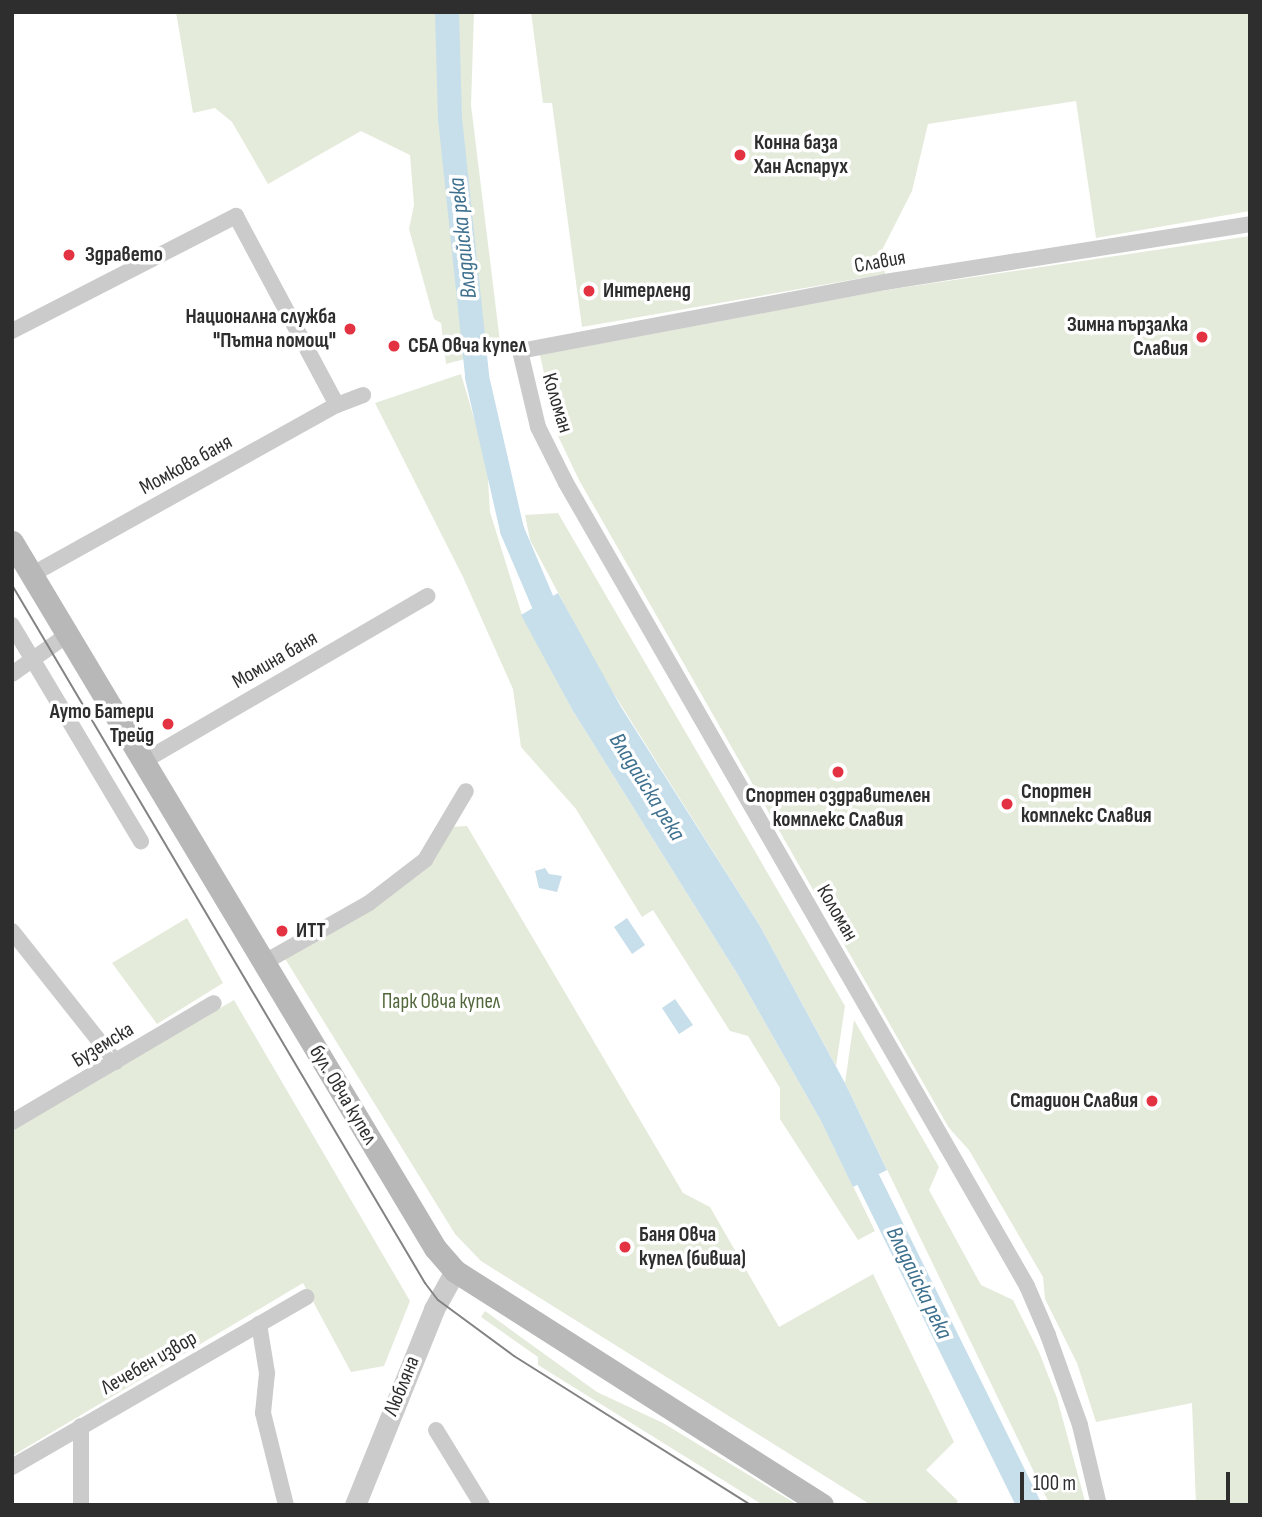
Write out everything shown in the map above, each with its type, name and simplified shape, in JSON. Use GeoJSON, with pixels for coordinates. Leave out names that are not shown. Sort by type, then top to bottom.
{"type":"FeatureCollection","features":[{"type":"Feature","properties":{"kind":"main road","name":"бул. Овча купел"},"geometry":{"type":"LineString","coordinates":[[12,542],[436,1248],[455,1271],[822,1505]]}},
{"type":"Feature","properties":{"kind":"street"},"geometry":{"type":"LineString","coordinates":[[12,331],[236,216],[337,405]]}},
{"type":"Feature","properties":{"kind":"street","name":"Славия"},"geometry":{"type":"LineString","coordinates":[[520,351],[876,284],[1250,224]]}},
{"type":"Feature","properties":{"kind":"street","name":"Коломан"},"geometry":{"type":"LineString","coordinates":[[520,351],[538,427],[566,483],[1027,1286],[1048,1335],[1080,1425],[1098,1505]]}},
{"type":"Feature","properties":{"kind":"street","name":"Момкова баня"},"geometry":{"type":"LineString","coordinates":[[31,575],[337,405],[363,395]]}},
{"type":"Feature","properties":{"kind":"street","name":"Момина баня"},"geometry":{"type":"LineString","coordinates":[[144,761],[427,596]]}},
{"type":"Feature","properties":{"kind":"street"},"geometry":{"type":"LineString","coordinates":[[12,625],[141,841]]}},
{"type":"Feature","properties":{"kind":"street"},"geometry":{"type":"LineString","coordinates":[[12,674],[67,635]]}},
{"type":"Feature","properties":{"kind":"street"},"geometry":{"type":"LineString","coordinates":[[263,962],[369,903],[425,860],[466,791]]}},
{"type":"Feature","properties":{"kind":"street"},"geometry":{"type":"LineString","coordinates":[[12,931],[116,1062]]}},
{"type":"Feature","properties":{"kind":"street","name":"Буземска"},"geometry":{"type":"LineString","coordinates":[[12,1122],[214,1003]]}},
{"type":"Feature","properties":{"kind":"street","name":"Любляна"},"geometry":{"type":"LineString","coordinates":[[355,1505],[434,1309],[455,1271]]}},
{"type":"Feature","properties":{"kind":"street","name":"Лечебен извор"},"geometry":{"type":"LineString","coordinates":[[12,1467],[307,1297]]}},
{"type":"Feature","properties":{"kind":"street"},"geometry":{"type":"LineString","coordinates":[[260,1324],[267,1373],[263,1413],[286,1505]]}},
{"type":"Feature","properties":{"kind":"street"},"geometry":{"type":"LineString","coordinates":[[81,1426],[81,1505]]}},
{"type":"Feature","properties":{"kind":"street"},"geometry":{"type":"LineString","coordinates":[[436,1430],[482,1505]]}},
{"type":"Feature","properties":{"kind":"green space"},"geometry":{"type":"Polygon","coordinates":[[[176,12],[440,12],[443,121],[465,359],[446,364],[441,323],[434,319],[409,229],[414,205],[410,155],[361,131],[268,184],[232,122],[215,108],[193,113],[176,12]]]}},
{"type":"Feature","properties":{"kind":"green space"},"geometry":{"type":"Polygon","coordinates":[[[455,12],[474,12],[471,105],[501,350],[484,353],[459,104],[455,12]]]}},
{"type":"Feature","properties":{"kind":"green space","name":"Конна база Хан Аспарух"},"geometry":{"type":"Polygon","coordinates":[[[531,12],[1250,12],[1250,211],[1096,238],[1076,101],[928,124],[912,191],[881,252],[885,274],[582,327],[552,103],[543,103],[531,12]]]}},
{"type":"Feature","properties":{"kind":"green space","name":"Спортен комплекс Славия"},"geometry":{"type":"Polygon","coordinates":[[[1250,236],[1250,1504],[1196,1505],[1192,1403],[1096,1422],[1077,1363],[1045,1299],[1043,1277],[969,1150],[949,1128],[579,480],[558,436],[540,355],[880,291],[1250,236]]]}},
{"type":"Feature","properties":{"kind":"green space"},"geometry":{"type":"Polygon","coordinates":[[[461,374],[487,463],[490,512],[522,615],[573,711],[738,975],[821,1121],[875,1231],[858,1240],[780,1119],[780,1088],[748,1036],[730,1031],[653,910],[642,917],[576,809],[521,747],[513,689],[463,577],[375,403],[461,374]]]}},
{"type":"Feature","properties":{"kind":"green space"},"geometry":{"type":"Polygon","coordinates":[[[558,513],[845,1006],[836,1066],[760,926],[602,675],[530,540],[525,515],[558,513]]]}},
{"type":"Feature","properties":{"kind":"green space","name":"Парк Овча купел"},"geometry":{"type":"Polygon","coordinates":[[[467,826],[683,1193],[710,1207],[779,1327],[873,1274],[954,1442],[926,1470],[958,1501],[955,1505],[871,1505],[481,1261],[455,1234],[284,957],[372,907],[450,827],[467,826]]]}},
{"type":"Feature","properties":{"kind":"green space"},"geometry":{"type":"Polygon","coordinates":[[[187,918],[223,983],[157,1024],[112,963],[187,918]]]}},
{"type":"Feature","properties":{"kind":"green space"},"geometry":{"type":"Polygon","coordinates":[[[234,1000],[410,1301],[384,1366],[351,1372],[303,1283],[12,1456],[12,1130],[234,1000]]]}},
{"type":"Feature","properties":{"kind":"green space"},"geometry":{"type":"Polygon","coordinates":[[[854,1020],[939,1167],[929,1190],[981,1285],[1013,1300],[1039,1352],[1057,1398],[1086,1505],[1050,1505],[845,1083],[854,1020]]]}},
{"type":"Feature","properties":{"kind":"green space"},"geometry":{"type":"Polygon","coordinates":[[[485,1311],[597,1392],[663,1423],[798,1505],[763,1505],[538,1365],[538,1357],[481,1317],[485,1311]]]}},
{"type":"Feature","properties":{"kind":"water"},"geometry":{"type":"Polygon","coordinates":[[[558,593],[621,707],[760,926],[845,1083],[887,1170],[853,1187],[821,1121],[738,975],[573,711],[521,615],[558,593]]]}},
{"type":"Feature","properties":{"kind":"water"},"geometry":{"type":"Polygon","coordinates":[[[545,868],[549,874],[562,876],[557,892],[539,888],[535,871],[545,868]]]}},
{"type":"Feature","properties":{"kind":"water"},"geometry":{"type":"Polygon","coordinates":[[[627,918],[645,945],[632,954],[614,927],[627,918]]]}},
{"type":"Feature","properties":{"kind":"water"},"geometry":{"type":"Polygon","coordinates":[[[675,999],[693,1025],[679,1034],[662,1008],[675,999]]]}},
{"type":"Feature","properties":{"kind":"waterway","name":"Владайска река"},"geometry":{"type":"LineString","coordinates":[[447,12],[450,118],[477,377],[512,530],[555,631]]}},
{"type":"Feature","properties":{"kind":"waterway","name":"Владайска река"},"geometry":{"type":"LineString","coordinates":[[854,1151],[1029,1505]]}},
{"type":"Feature","properties":{"kind":"tram line"},"geometry":{"type":"LineString","coordinates":[[12,585],[425,1283],[438,1300],[514,1356],[751,1505]]}},
{"type":"Feature","properties":{"kind":"place","name":"Конна база Хан Аспарух"},"geometry":{"type":"Point","coordinates":[740,155]}},
{"type":"Feature","properties":{"kind":"place","name":"Здравето"},"geometry":{"type":"Point","coordinates":[69,255]}},
{"type":"Feature","properties":{"kind":"place","name":"Интерленд"},"geometry":{"type":"Point","coordinates":[589,291]}},
{"type":"Feature","properties":{"kind":"place","name":"Национална служба \"Пътна помощ\""},"geometry":{"type":"Point","coordinates":[350,329]}},
{"type":"Feature","properties":{"kind":"place","name":"Зимна пързалка Славия"},"geometry":{"type":"Point","coordinates":[1202,337]}},
{"type":"Feature","properties":{"kind":"place","name":"СБА Овча купел"},"geometry":{"type":"Point","coordinates":[394,346]}},
{"type":"Feature","properties":{"kind":"place","name":"Ауто Батери Трейд"},"geometry":{"type":"Point","coordinates":[168,724]}},
{"type":"Feature","properties":{"kind":"place","name":"Спортен оздравителен комплекс Славия"},"geometry":{"type":"Point","coordinates":[838,772]}},
{"type":"Feature","properties":{"kind":"place","name":"Спортен комплекс Славия"},"geometry":{"type":"Point","coordinates":[1007,804]}},
{"type":"Feature","properties":{"kind":"place","name":"ИТТ"},"geometry":{"type":"Point","coordinates":[282,931]}},
{"type":"Feature","properties":{"kind":"place","name":"Стадион Славия"},"geometry":{"type":"Point","coordinates":[1152,1101]}},
{"type":"Feature","properties":{"kind":"place","name":"Баня Овча купел (бивша)"},"geometry":{"type":"Point","coordinates":[625,1247]}}]}
